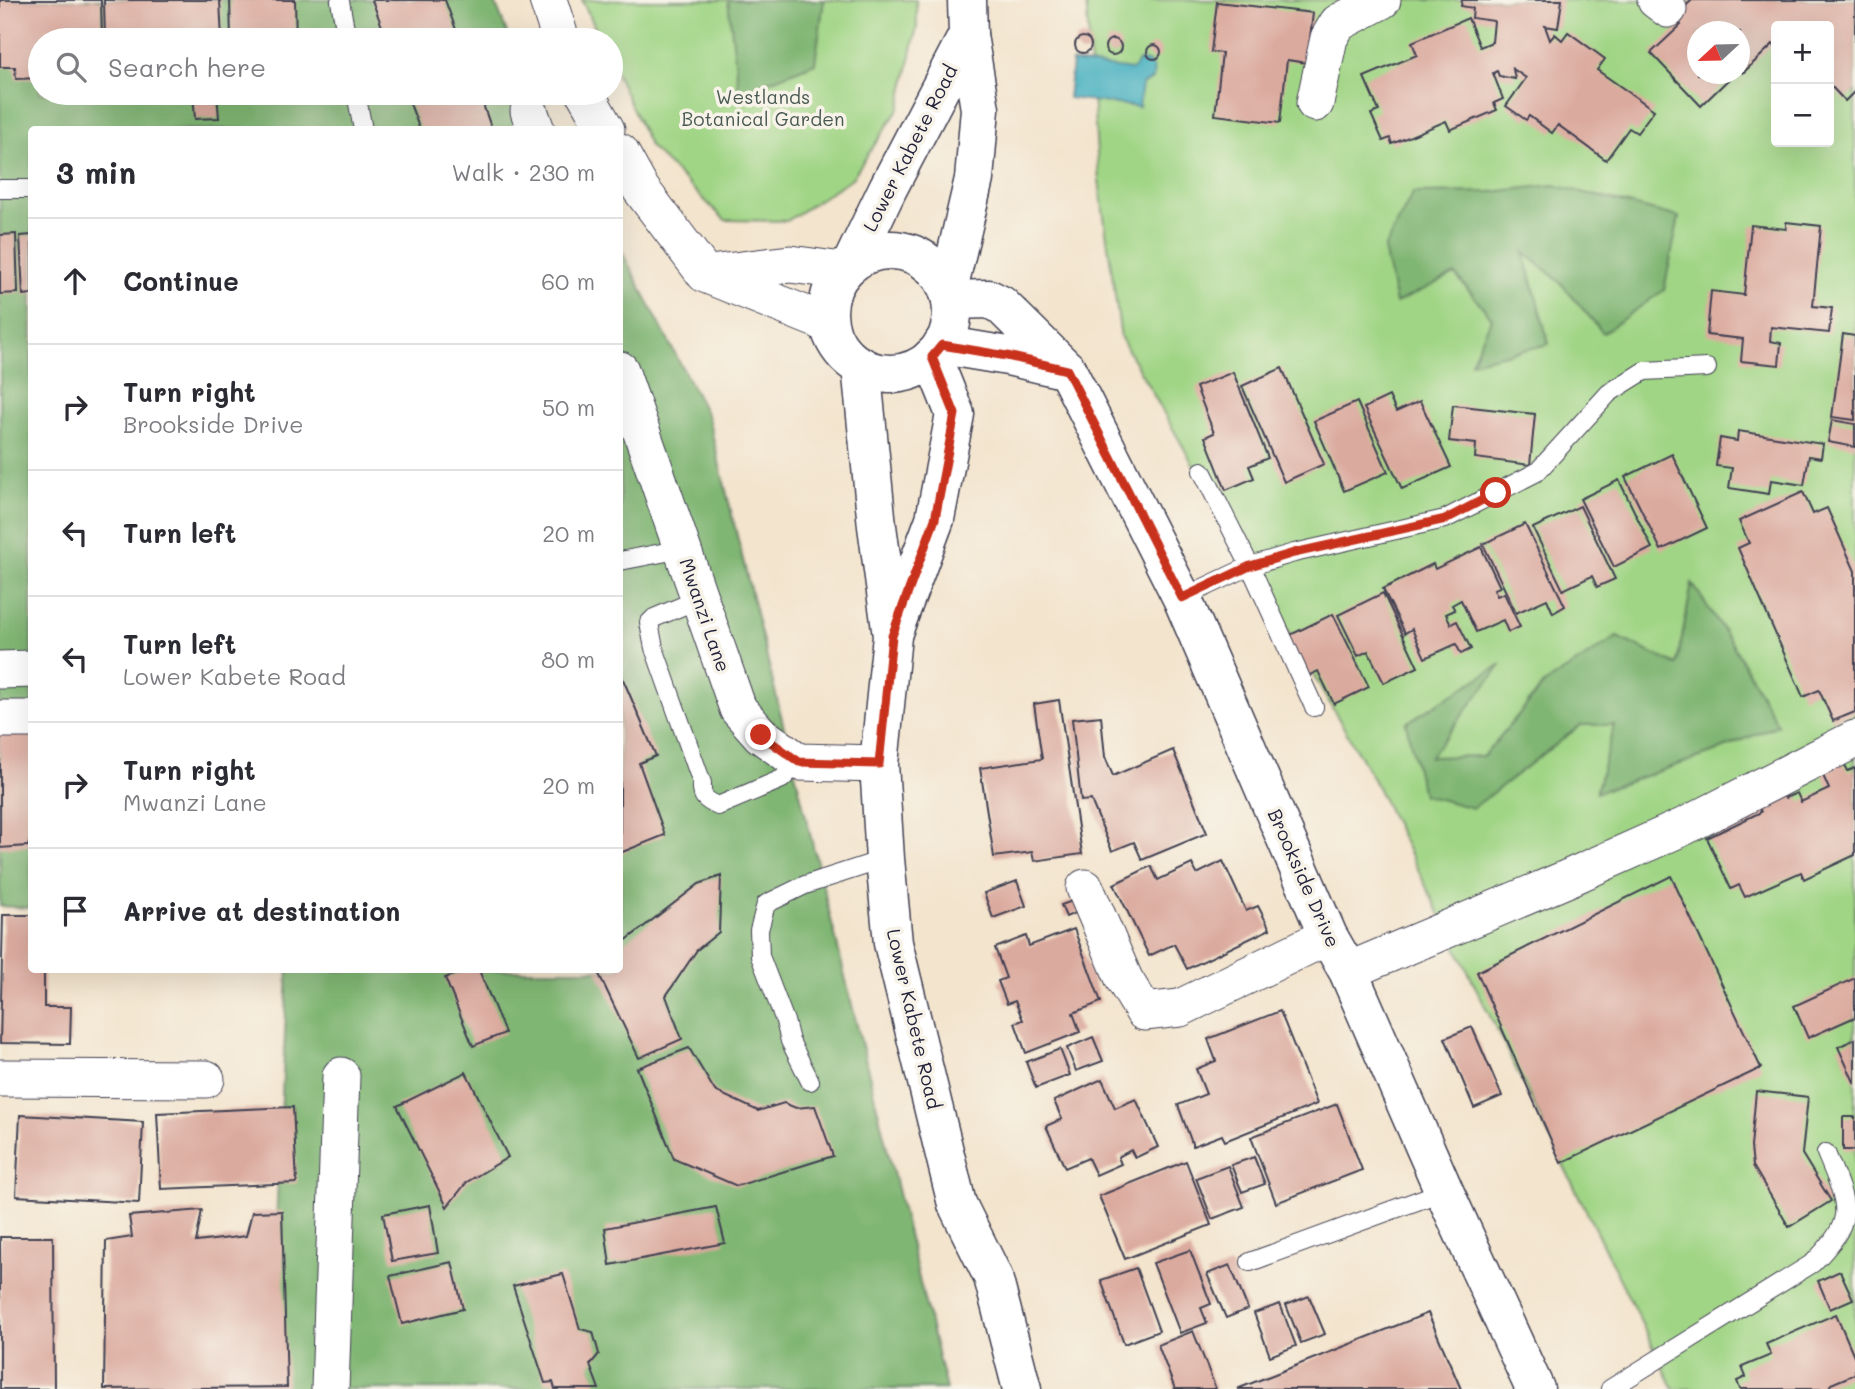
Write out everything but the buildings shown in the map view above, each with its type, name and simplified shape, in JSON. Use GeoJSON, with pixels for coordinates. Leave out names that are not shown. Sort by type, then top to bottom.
{"type":"FeatureCollection","features":[{"type":"Feature","properties":{"kind":"main road","name":"Lower Kabete Road"},"geometry":{"type":"LineString","coordinates":[[848,266],[888,188],[968,17]]}},
{"type":"Feature","properties":{"kind":"main road","name":"Lower Kabete Road"},"geometry":{"type":"LineString","coordinates":[[949,295],[974,179],[980,109],[968,17]]}},
{"type":"Feature","properties":{"kind":"main road"},"geometry":{"type":"LineString","coordinates":[[897,250],[918,256],[936,271],[949,295],[950,324],[937,351],[920,366],[890,374],[874,372],[848,357],[838,345],[829,324],[828,305],[848,266],[874,251],[897,250]]}},
{"type":"Feature","properties":{"kind":"main road","name":"Brookside Drive"},"geometry":{"type":"LineString","coordinates":[[949,295],[989,299],[1001,305],[1067,370],[1182,598],[1328,936],[1348,971],[1444,1191],[1535,1389]]}},
{"type":"Feature","properties":{"kind":"main road","name":"Lower Kabete Road"},"geometry":{"type":"LineString","coordinates":[[892,636],[935,519],[955,414],[937,351]]}},
{"type":"Feature","properties":{"kind":"main road"},"geometry":{"type":"LineString","coordinates":[[937,351],[1007,356],[1067,370]]}},
{"type":"Feature","properties":{"kind":"main road","name":"Lower Kabete Road"},"geometry":{"type":"LineString","coordinates":[[861,366],[877,526],[892,636],[879,764],[893,943],[957,1204],[993,1277],[1022,1389]]}},
{"type":"Feature","properties":{"kind":"street"},"geometry":{"type":"LineString","coordinates":[[548,0],[557,28]]}},
{"type":"Feature","properties":{"kind":"street"},"geometry":{"type":"LineString","coordinates":[[1315,103],[1329,38],[1338,23],[1382,0]]}},
{"type":"Feature","properties":{"kind":"street"},"geometry":{"type":"LineString","coordinates":[[592,105],[604,126]]}},
{"type":"Feature","properties":{"kind":"street"},"geometry":{"type":"LineString","coordinates":[[623,157],[640,188],[705,274],[829,324]]}},
{"type":"Feature","properties":{"kind":"street"},"geometry":{"type":"LineString","coordinates":[[705,274],[789,264],[848,266]]}},
{"type":"Feature","properties":{"kind":"street","name":"Mwanzi Lane"},"geometry":{"type":"LineString","coordinates":[[623,379],[738,709],[761,735],[799,762]]}},
{"type":"Feature","properties":{"kind":"street"},"geometry":{"type":"LineString","coordinates":[[0,670],[28,669]]}},
{"type":"Feature","properties":{"kind":"street"},"geometry":{"type":"LineString","coordinates":[[0,719],[28,719]]}},
{"type":"Feature","properties":{"kind":"street"},"geometry":{"type":"LineString","coordinates":[[1348,971],[1685,826],[1855,738]]}},
{"type":"Feature","properties":{"kind":"street"},"geometry":{"type":"LineString","coordinates":[[799,762],[879,764]]}},
{"type":"Feature","properties":{"kind":"street"},"geometry":{"type":"LineString","coordinates":[[1085,888],[1124,979],[1144,1012],[1180,1008],[1328,936]]}},
{"type":"Feature","properties":{"kind":"street"},"geometry":{"type":"LineString","coordinates":[[330,1389],[341,1076]]}},
{"type":"Feature","properties":{"kind":"street"},"geometry":{"type":"LineString","coordinates":[[0,1078],[206,1079]]}},
{"type":"Feature","properties":{"kind":"lane"},"geometry":{"type":"LineString","coordinates":[[340,1],[345,28]]}},
{"type":"Feature","properties":{"kind":"lane"},"geometry":{"type":"LineString","coordinates":[[358,105],[362,126]]}},
{"type":"Feature","properties":{"kind":"lane"},"geometry":{"type":"LineString","coordinates":[[0,190],[28,189]]}},
{"type":"Feature","properties":{"kind":"lane"},"geometry":{"type":"LineString","coordinates":[[1182,598],[1250,566],[1294,553],[1446,519],[1537,472],[1609,393],[1644,371],[1707,368]]}},
{"type":"Feature","properties":{"kind":"lane"},"geometry":{"type":"LineString","coordinates":[[1202,471],[1250,566],[1314,707]]}},
{"type":"Feature","properties":{"kind":"lane"},"geometry":{"type":"LineString","coordinates":[[623,560],[682,549]]}},
{"type":"Feature","properties":{"kind":"lane"},"geometry":{"type":"LineString","coordinates":[[699,599],[654,618],[649,623],[658,660],[706,801],[718,806],[782,779],[799,762]]}},
{"type":"Feature","properties":{"kind":"lane"},"geometry":{"type":"LineString","coordinates":[[810,1081],[790,1041],[760,956],[759,930],[766,904],[805,885],[885,859]]}},
{"type":"Feature","properties":{"kind":"lane"},"geometry":{"type":"LineString","coordinates":[[1609,1389],[1813,1263],[1833,1247],[1851,1220],[1847,1201],[1826,1153]]}},
{"type":"Feature","properties":{"kind":"lane"},"geometry":{"type":"LineString","coordinates":[[1250,1262],[1444,1191]]}},
{"type":"Feature","properties":{"kind":"green space"},"geometry":{"type":"Polygon","coordinates":[[[0,0],[494,0],[505,28],[28,28],[28,105],[544,105],[555,126],[28,126],[28,908],[0,906],[0,0]]]}},
{"type":"Feature","properties":{"kind":"green space","name":"Westlands Botanical Garden"},"geometry":{"type":"Polygon","coordinates":[[[582,0],[916,0],[917,26],[900,107],[852,178],[787,221],[725,220],[650,147],[623,88],[623,28],[595,28],[582,0]]]}},
{"type":"Feature","properties":{"kind":"green space"},"geometry":{"type":"Polygon","coordinates":[[[728,0],[824,0],[815,63],[739,93],[728,0]]]}},
{"type":"Feature","properties":{"kind":"green space"},"geometry":{"type":"Polygon","coordinates":[[[1086,0],[1855,0],[1855,1389],[1674,1389],[1373,779],[1121,338],[1099,181],[1086,0]]]}},
{"type":"Feature","properties":{"kind":"green space"},"geometry":{"type":"Polygon","coordinates":[[[1554,185],[1679,217],[1664,290],[1603,333],[1560,282],[1524,252],[1549,344],[1471,362],[1492,318],[1455,274],[1396,303],[1384,249],[1413,193],[1490,192],[1554,185]]]}},
{"type":"Feature","properties":{"kind":"green space"},"geometry":{"type":"Polygon","coordinates":[[[623,254],[708,417],[946,1389],[268,1389],[288,973],[623,973],[623,254]]]}},
{"type":"Feature","properties":{"kind":"green space"},"geometry":{"type":"Polygon","coordinates":[[[1692,583],[1733,645],[1778,725],[1712,753],[1596,793],[1614,725],[1581,725],[1473,808],[1423,795],[1406,723],[1502,664],[1430,757],[1484,756],[1544,684],[1617,637],[1677,665],[1692,583]]]}},
{"type":"Feature","properties":{"kind":"water"},"geometry":{"type":"Polygon","coordinates":[[[1139,61],[1149,63],[1153,68],[1153,79],[1142,84],[1139,107],[1068,98],[1072,62],[1132,70],[1139,61]]]}},
{"type":"Feature","properties":{"kind":"route"},"geometry":{"type":"LineString","coordinates":[[761,735],[799,762],[879,764],[892,636],[935,519],[955,414],[932,357],[942,345],[1067,370],[1182,598],[1250,566],[1294,553],[1446,519],[1496,493]]}}]}
